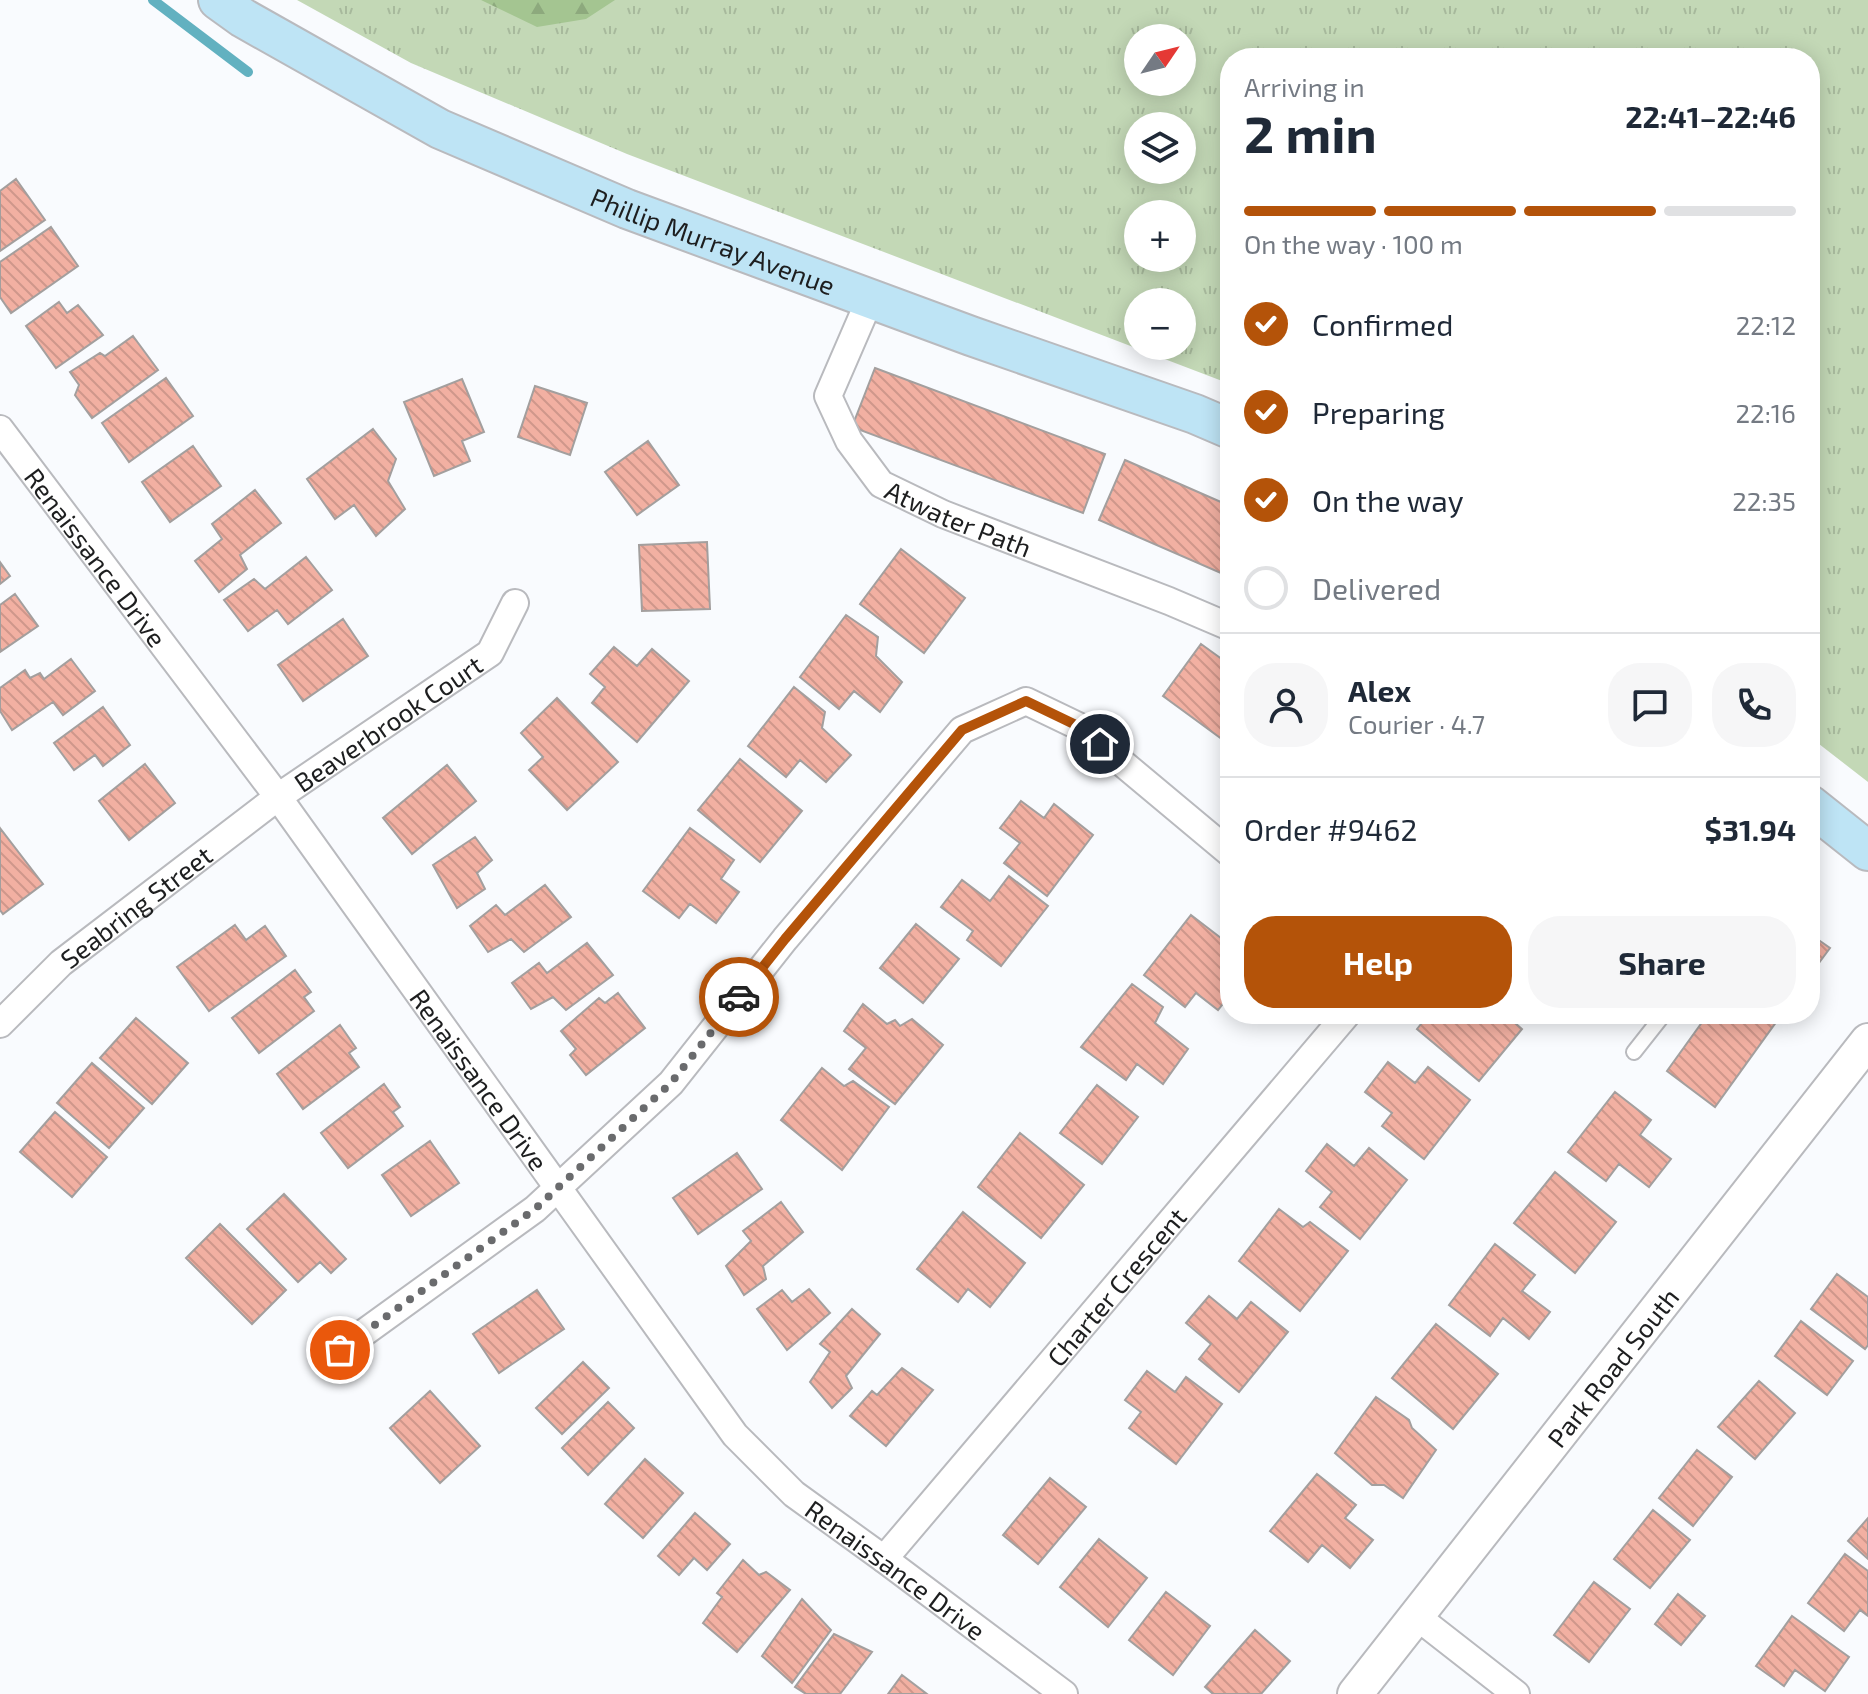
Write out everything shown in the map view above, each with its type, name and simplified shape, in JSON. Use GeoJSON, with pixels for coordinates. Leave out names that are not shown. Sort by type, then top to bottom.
{"type":"FeatureCollection","features":[{"type":"Feature","properties":{"kind":"main road","name":"Phillip Murray Avenue"},"geometry":{"type":"LineString","coordinates":[[218,0],[243,18],[440,129],[627,209],[1220,425]]}},
{"type":"Feature","properties":{"kind":"main road"},"geometry":{"type":"LineString","coordinates":[[1820,812],[1868,831]]}},
{"type":"Feature","properties":{"kind":"main road"},"geometry":{"type":"LineString","coordinates":[[1820,813],[1868,851]]}},
{"type":"Feature","properties":{"kind":"street","name":"Atwater Path"},"geometry":{"type":"LineString","coordinates":[[870,299],[828,396],[849,441],[881,484],[943,514],[1220,623]]}},
{"type":"Feature","properties":{"kind":"street","name":"Renaissance Drive"},"geometry":{"type":"LineString","coordinates":[[0,429],[278,797],[735,1435],[794,1494],[1064,1694]]}},
{"type":"Feature","properties":{"kind":"street","name":"Beaverbrook Court"},"geometry":{"type":"LineString","coordinates":[[278,797],[490,653],[515,603]]}},
{"type":"Feature","properties":{"kind":"street"},"geometry":{"type":"LineString","coordinates":[[340,1350],[535,1209],[671,1083],[785,939],[962,730],[1026,701],[1078,726],[1220,845]]}},
{"type":"Feature","properties":{"kind":"street","name":"Seabring Street"},"geometry":{"type":"LineString","coordinates":[[0,1024],[61,963],[278,797]]}},
{"type":"Feature","properties":{"kind":"street","name":"Charter Crescent"},"geometry":{"type":"LineString","coordinates":[[884,1559],[1339,1024]]}},
{"type":"Feature","properties":{"kind":"street","name":"Park Road South"},"geometry":{"type":"LineString","coordinates":[[1355,1694],[1868,1041]]}},
{"type":"Feature","properties":{"kind":"street"},"geometry":{"type":"LineString","coordinates":[[1416,1616],[1516,1694]]}},
{"type":"Feature","properties":{"kind":"lane"},"geometry":{"type":"LineString","coordinates":[[1634,1052],[1656,1024]]}},
{"type":"Feature","properties":{"kind":"green space"},"geometry":{"type":"Polygon","coordinates":[[[297,0],[1868,0],[1868,782],[1820,745],[1820,48],[1220,48],[1220,380],[1167,360],[1196,360],[1196,288],[1124,288],[1124,344],[627,154],[411,63],[297,0]]]}},
{"type":"Feature","properties":{"kind":"green space"},"geometry":{"type":"Polygon","coordinates":[[[481,0],[615,0],[586,19],[537,27],[481,0]]]}},
{"type":"Feature","properties":{"kind":"building"},"geometry":{"type":"Polygon","coordinates":[[[16,179],[45,220],[0,251],[0,191],[16,179]]]}},
{"type":"Feature","properties":{"kind":"building"},"geometry":{"type":"Polygon","coordinates":[[[51,227],[78,266],[11,313],[0,297],[0,262],[51,227]]]}},
{"type":"Feature","properties":{"kind":"building"},"geometry":{"type":"Polygon","coordinates":[[[59,302],[67,313],[78,305],[103,335],[56,368],[26,326],[59,302]]]}},
{"type":"Feature","properties":{"kind":"building"},"geometry":{"type":"Polygon","coordinates":[[[133,336],[158,370],[92,418],[75,395],[79,385],[70,372],[100,353],[105,356],[133,336]]]}},
{"type":"Feature","properties":{"kind":"building"},"geometry":{"type":"Polygon","coordinates":[[[875,368],[1105,454],[1083,513],[852,427],[875,368]]]}},
{"type":"Feature","properties":{"kind":"building"},"geometry":{"type":"Polygon","coordinates":[[[166,378],[193,416],[129,462],[102,423],[166,378]]]}},
{"type":"Feature","properties":{"kind":"building"},"geometry":{"type":"Polygon","coordinates":[[[462,379],[484,432],[462,441],[470,461],[434,476],[404,402],[462,379]]]}},
{"type":"Feature","properties":{"kind":"building"},"geometry":{"type":"Polygon","coordinates":[[[535,386],[587,403],[570,455],[518,437],[535,386]]]}},
{"type":"Feature","properties":{"kind":"building"},"geometry":{"type":"Polygon","coordinates":[[[373,429],[396,459],[388,481],[405,509],[376,536],[354,505],[335,519],[307,479],[373,429]]]}},
{"type":"Feature","properties":{"kind":"building"},"geometry":{"type":"Polygon","coordinates":[[[648,441],[679,485],[637,515],[605,472],[648,441]]]}},
{"type":"Feature","properties":{"kind":"building"},"geometry":{"type":"Polygon","coordinates":[[[193,446],[221,486],[170,522],[142,482],[193,446]]]}},
{"type":"Feature","properties":{"kind":"building"},"geometry":{"type":"Polygon","coordinates":[[[1125,460],[1220,502],[1220,573],[1099,520],[1125,460]]]}},
{"type":"Feature","properties":{"kind":"building"},"geometry":{"type":"Polygon","coordinates":[[[255,490],[281,523],[240,555],[247,569],[219,592],[195,561],[222,539],[212,524],[255,490]]]}},
{"type":"Feature","properties":{"kind":"building"},"geometry":{"type":"Polygon","coordinates":[[[707,542],[710,609],[642,611],[639,545],[707,542]]]}},
{"type":"Feature","properties":{"kind":"building"},"geometry":{"type":"Polygon","coordinates":[[[901,549],[965,598],[924,653],[860,604],[901,549]]]}},
{"type":"Feature","properties":{"kind":"building"},"geometry":{"type":"Polygon","coordinates":[[[306,557],[332,590],[288,624],[277,610],[248,631],[224,600],[254,579],[265,589],[306,557]]]}},
{"type":"Feature","properties":{"kind":"building"},"geometry":{"type":"Polygon","coordinates":[[[0,562],[10,576],[0,584],[0,562]]]}},
{"type":"Feature","properties":{"kind":"building"},"geometry":{"type":"Polygon","coordinates":[[[15,594],[38,626],[0,652],[0,605],[15,594]]]}},
{"type":"Feature","properties":{"kind":"building"},"geometry":{"type":"Polygon","coordinates":[[[846,615],[878,637],[876,656],[902,682],[880,712],[854,691],[839,709],[800,677],[846,615]]]}},
{"type":"Feature","properties":{"kind":"building"},"geometry":{"type":"Polygon","coordinates":[[[343,619],[368,656],[303,701],[278,665],[343,619]]]}},
{"type":"Feature","properties":{"kind":"building"},"geometry":{"type":"Polygon","coordinates":[[[1201,644],[1220,658],[1220,738],[1163,696],[1201,644]]]}},
{"type":"Feature","properties":{"kind":"building"},"geometry":{"type":"Polygon","coordinates":[[[614,647],[637,666],[652,649],[689,681],[637,742],[592,703],[605,687],[590,674],[614,647]]]}},
{"type":"Feature","properties":{"kind":"building"},"geometry":{"type":"Polygon","coordinates":[[[71,659],[95,691],[63,715],[53,702],[12,730],[0,711],[0,688],[25,670],[30,678],[40,673],[44,679],[71,659]]]}},
{"type":"Feature","properties":{"kind":"building"},"geometry":{"type":"Polygon","coordinates":[[[794,687],[825,712],[822,728],[851,755],[826,782],[800,760],[786,777],[748,746],[794,687]]]}},
{"type":"Feature","properties":{"kind":"building"},"geometry":{"type":"Polygon","coordinates":[[[557,698],[618,762],[567,810],[529,770],[543,757],[521,733],[557,698]]]}},
{"type":"Feature","properties":{"kind":"building"},"geometry":{"type":"Polygon","coordinates":[[[103,707],[130,745],[103,766],[95,755],[74,770],[54,743],[103,707]]]}},
{"type":"Feature","properties":{"kind":"building"},"geometry":{"type":"Polygon","coordinates":[[[740,759],[802,811],[760,862],[698,810],[740,759]]]}},
{"type":"Feature","properties":{"kind":"building"},"geometry":{"type":"Polygon","coordinates":[[[145,764],[175,803],[129,840],[99,801],[145,764]]]}},
{"type":"Feature","properties":{"kind":"building"},"geometry":{"type":"Polygon","coordinates":[[[447,765],[476,801],[412,854],[383,818],[447,765]]]}},
{"type":"Feature","properties":{"kind":"building"},"geometry":{"type":"Polygon","coordinates":[[[1021,801],[1044,818],[1054,804],[1093,835],[1047,896],[1004,863],[1020,843],[1000,828],[1021,801]]]}},
{"type":"Feature","properties":{"kind":"building"},"geometry":{"type":"Polygon","coordinates":[[[0,828],[43,884],[3,914],[0,910],[0,828]]]}},
{"type":"Feature","properties":{"kind":"building"},"geometry":{"type":"Polygon","coordinates":[[[690,828],[734,860],[721,879],[739,892],[716,923],[690,904],[679,918],[643,891],[690,828]]]}},
{"type":"Feature","properties":{"kind":"building"},"geometry":{"type":"Polygon","coordinates":[[[475,837],[492,860],[477,873],[485,889],[457,908],[433,865],[475,837]]]}},
{"type":"Feature","properties":{"kind":"building"},"geometry":{"type":"Polygon","coordinates":[[[1009,876],[1048,906],[1001,966],[967,940],[973,931],[941,907],[962,880],[990,901],[1009,876]]]}},
{"type":"Feature","properties":{"kind":"building"},"geometry":{"type":"Polygon","coordinates":[[[545,885],[571,917],[524,952],[511,939],[488,952],[470,926],[496,905],[505,915],[545,885]]]}},
{"type":"Feature","properties":{"kind":"building"},"geometry":{"type":"Polygon","coordinates":[[[1191,915],[1220,937],[1218,1010],[1196,993],[1185,1007],[1144,975],[1191,915]]]}},
{"type":"Feature","properties":{"kind":"building"},"geometry":{"type":"Polygon","coordinates":[[[916,924],[959,959],[923,1003],[880,968],[916,924]]]}},
{"type":"Feature","properties":{"kind":"building"},"geometry":{"type":"Polygon","coordinates":[[[235,925],[246,940],[265,926],[286,956],[209,1011],[177,967],[235,925]]]}},
{"type":"Feature","properties":{"kind":"building"},"geometry":{"type":"Polygon","coordinates":[[[1820,941],[1830,948],[1820,962],[1820,941]]]}},
{"type":"Feature","properties":{"kind":"building"},"geometry":{"type":"Polygon","coordinates":[[[587,943],[613,975],[566,1010],[553,997],[531,1009],[512,983],[539,963],[547,973],[587,943]]]}},
{"type":"Feature","properties":{"kind":"building"},"geometry":{"type":"Polygon","coordinates":[[[295,970],[311,992],[304,997],[314,1011],[259,1053],[232,1018],[295,970]]]}},
{"type":"Feature","properties":{"kind":"building"},"geometry":{"type":"Polygon","coordinates":[[[1132,984],[1163,1007],[1155,1023],[1188,1049],[1163,1084],[1137,1064],[1126,1080],[1081,1047],[1132,984]]]}},
{"type":"Feature","properties":{"kind":"building"},"geometry":{"type":"Polygon","coordinates":[[[618,993],[645,1028],[586,1075],[570,1055],[576,1049],[561,1031],[599,998],[605,1003],[618,993]]]}},
{"type":"Feature","properties":{"kind":"building"},"geometry":{"type":"Polygon","coordinates":[[[863,1004],[887,1024],[895,1020],[900,1026],[912,1019],[943,1045],[895,1104],[849,1069],[866,1048],[844,1031],[863,1004]]]}},
{"type":"Feature","properties":{"kind":"building"},"geometry":{"type":"Polygon","coordinates":[[[136,1018],[188,1063],[152,1104],[100,1058],[136,1018]]]}},
{"type":"Feature","properties":{"kind":"building"},"geometry":{"type":"Polygon","coordinates":[[[1421,1024],[1516,1024],[1522,1029],[1479,1081],[1417,1029],[1421,1024]]]}},
{"type":"Feature","properties":{"kind":"building"},"geometry":{"type":"Polygon","coordinates":[[[1701,1024],[1775,1024],[1715,1107],[1667,1071],[1701,1024]]]}},
{"type":"Feature","properties":{"kind":"building"},"geometry":{"type":"Polygon","coordinates":[[[340,1025],[356,1048],[349,1053],[359,1067],[303,1109],[277,1074],[340,1025]]]}},
{"type":"Feature","properties":{"kind":"building"},"geometry":{"type":"Polygon","coordinates":[[[1388,1062],[1415,1083],[1428,1067],[1470,1100],[1424,1159],[1382,1126],[1392,1113],[1365,1092],[1388,1062]]]}},
{"type":"Feature","properties":{"kind":"building"},"geometry":{"type":"Polygon","coordinates":[[[92,1063],[144,1108],[109,1148],[57,1103],[92,1063]]]}},
{"type":"Feature","properties":{"kind":"building"},"geometry":{"type":"Polygon","coordinates":[[[822,1068],[844,1086],[853,1081],[889,1107],[842,1170],[781,1120],[822,1068]]]}},
{"type":"Feature","properties":{"kind":"building"},"geometry":{"type":"Polygon","coordinates":[[[384,1084],[400,1107],[393,1112],[403,1126],[348,1168],[321,1133],[384,1084]]]}},
{"type":"Feature","properties":{"kind":"building"},"geometry":{"type":"Polygon","coordinates":[[[1097,1085],[1138,1117],[1102,1164],[1060,1133],[1097,1085]]]}},
{"type":"Feature","properties":{"kind":"building"},"geometry":{"type":"Polygon","coordinates":[[[1615,1092],[1651,1120],[1640,1135],[1671,1159],[1649,1187],[1619,1164],[1606,1181],[1568,1152],[1615,1092]]]}},
{"type":"Feature","properties":{"kind":"building"},"geometry":{"type":"Polygon","coordinates":[[[55,1112],[107,1157],[72,1197],[20,1152],[55,1112]]]}},
{"type":"Feature","properties":{"kind":"building"},"geometry":{"type":"Polygon","coordinates":[[[1020,1133],[1084,1185],[1041,1238],[978,1187],[1020,1133]]]}},
{"type":"Feature","properties":{"kind":"building"},"geometry":{"type":"Polygon","coordinates":[[[430,1141],[459,1183],[411,1216],[382,1175],[430,1141]]]}},
{"type":"Feature","properties":{"kind":"building"},"geometry":{"type":"Polygon","coordinates":[[[1327,1144],[1354,1166],[1369,1148],[1407,1180],[1360,1239],[1320,1207],[1332,1192],[1306,1171],[1327,1144]]]}},
{"type":"Feature","properties":{"kind":"building"},"geometry":{"type":"Polygon","coordinates":[[[737,1153],[762,1189],[698,1234],[673,1198],[737,1153]]]}},
{"type":"Feature","properties":{"kind":"building"},"geometry":{"type":"Polygon","coordinates":[[[1555,1172],[1616,1222],[1575,1273],[1514,1223],[1555,1172]]]}},
{"type":"Feature","properties":{"kind":"building"},"geometry":{"type":"Polygon","coordinates":[[[284,1194],[346,1259],[331,1273],[320,1262],[298,1282],[247,1229],[284,1194]]]}},
{"type":"Feature","properties":{"kind":"building"},"geometry":{"type":"Polygon","coordinates":[[[781,1202],[803,1232],[763,1266],[766,1279],[744,1295],[726,1266],[751,1241],[743,1231],[781,1202]]]}},
{"type":"Feature","properties":{"kind":"building"},"geometry":{"type":"Polygon","coordinates":[[[1279,1209],[1303,1227],[1310,1222],[1348,1251],[1300,1311],[1239,1261],[1279,1209]]]}},
{"type":"Feature","properties":{"kind":"building"},"geometry":{"type":"Polygon","coordinates":[[[963,1212],[1025,1263],[990,1307],[968,1289],[958,1302],[917,1269],[963,1212]]]}},
{"type":"Feature","properties":{"kind":"building"},"geometry":{"type":"Polygon","coordinates":[[[220,1224],[286,1290],[252,1324],[186,1258],[220,1224]]]}},
{"type":"Feature","properties":{"kind":"building"},"geometry":{"type":"Polygon","coordinates":[[[1495,1244],[1535,1275],[1522,1291],[1550,1312],[1529,1339],[1503,1318],[1490,1336],[1449,1305],[1495,1244]]]}},
{"type":"Feature","properties":{"kind":"building"},"geometry":{"type":"Polygon","coordinates":[[[1837,1274],[1868,1297],[1868,1345],[1865,1349],[1811,1309],[1837,1274]]]}},
{"type":"Feature","properties":{"kind":"building"},"geometry":{"type":"Polygon","coordinates":[[[809,1289],[830,1313],[787,1350],[757,1309],[782,1290],[792,1302],[809,1289]]]}},
{"type":"Feature","properties":{"kind":"building"},"geometry":{"type":"Polygon","coordinates":[[[537,1290],[564,1329],[499,1373],[473,1334],[537,1290]]]}},
{"type":"Feature","properties":{"kind":"building"},"geometry":{"type":"Polygon","coordinates":[[[1209,1296],[1237,1319],[1251,1302],[1288,1332],[1239,1392],[1199,1359],[1211,1344],[1186,1323],[1209,1296]]]}},
{"type":"Feature","properties":{"kind":"building"},"geometry":{"type":"Polygon","coordinates":[[[852,1309],[880,1334],[846,1376],[852,1388],[832,1408],[810,1382],[830,1352],[820,1344],[852,1309]]]}},
{"type":"Feature","properties":{"kind":"building"},"geometry":{"type":"Polygon","coordinates":[[[1801,1321],[1853,1361],[1827,1395],[1775,1356],[1801,1321]]]}},
{"type":"Feature","properties":{"kind":"building"},"geometry":{"type":"Polygon","coordinates":[[[1436,1324],[1498,1374],[1453,1429],[1392,1378],[1436,1324]]]}},
{"type":"Feature","properties":{"kind":"building"},"geometry":{"type":"Polygon","coordinates":[[[583,1362],[609,1388],[562,1434],[536,1408],[583,1362]]]}},
{"type":"Feature","properties":{"kind":"building"},"geometry":{"type":"Polygon","coordinates":[[[902,1368],[933,1390],[886,1446],[850,1416],[872,1391],[877,1395],[902,1368]]]}},
{"type":"Feature","properties":{"kind":"building"},"geometry":{"type":"Polygon","coordinates":[[[1147,1371],[1175,1392],[1186,1377],[1222,1404],[1176,1464],[1129,1428],[1141,1412],[1125,1400],[1147,1371]]]}},
{"type":"Feature","properties":{"kind":"building"},"geometry":{"type":"Polygon","coordinates":[[[1759,1381],[1795,1413],[1755,1459],[1718,1427],[1759,1381]]]}},
{"type":"Feature","properties":{"kind":"building"},"geometry":{"type":"Polygon","coordinates":[[[430,1391],[480,1446],[440,1483],[390,1428],[430,1391]]]}},
{"type":"Feature","properties":{"kind":"building"},"geometry":{"type":"Polygon","coordinates":[[[1376,1397],[1409,1420],[1412,1428],[1436,1450],[1403,1498],[1384,1485],[1372,1485],[1335,1453],[1376,1397]]]}},
{"type":"Feature","properties":{"kind":"building"},"geometry":{"type":"Polygon","coordinates":[[[608,1402],[634,1428],[588,1475],[562,1448],[608,1402]]]}},
{"type":"Feature","properties":{"kind":"building"},"geometry":{"type":"Polygon","coordinates":[[[1697,1450],[1732,1477],[1693,1526],[1659,1498],[1697,1450]]]}},
{"type":"Feature","properties":{"kind":"building"},"geometry":{"type":"Polygon","coordinates":[[[645,1459],[683,1493],[643,1538],[605,1504],[645,1459]]]}},
{"type":"Feature","properties":{"kind":"building"},"geometry":{"type":"Polygon","coordinates":[[[1317,1474],[1356,1505],[1345,1518],[1373,1540],[1350,1568],[1322,1545],[1308,1562],[1270,1531],[1317,1474]]]}},
{"type":"Feature","properties":{"kind":"building"},"geometry":{"type":"Polygon","coordinates":[[[1050,1478],[1086,1507],[1038,1564],[1003,1535],[1050,1478]]]}},
{"type":"Feature","properties":{"kind":"building"},"geometry":{"type":"Polygon","coordinates":[[[1653,1510],[1690,1540],[1650,1588],[1614,1559],[1653,1510]]]}},
{"type":"Feature","properties":{"kind":"building"},"geometry":{"type":"Polygon","coordinates":[[[695,1513],[730,1544],[707,1570],[694,1558],[679,1575],[658,1556],[695,1513]]]}},
{"type":"Feature","properties":{"kind":"building"},"geometry":{"type":"Polygon","coordinates":[[[1868,1518],[1868,1559],[1848,1541],[1868,1518]]]}},
{"type":"Feature","properties":{"kind":"building"},"geometry":{"type":"Polygon","coordinates":[[[1099,1539],[1147,1578],[1108,1627],[1060,1587],[1099,1539]]]}},
{"type":"Feature","properties":{"kind":"building"},"geometry":{"type":"Polygon","coordinates":[[[1845,1554],[1868,1571],[1868,1616],[1860,1610],[1844,1631],[1808,1603],[1845,1554]]]}},
{"type":"Feature","properties":{"kind":"building"},"geometry":{"type":"Polygon","coordinates":[[[743,1560],[759,1575],[766,1572],[790,1590],[737,1652],[703,1623],[722,1597],[717,1593],[743,1560]]]}},
{"type":"Feature","properties":{"kind":"building"},"geometry":{"type":"Polygon","coordinates":[[[1594,1582],[1630,1609],[1589,1662],[1554,1635],[1594,1582]]]}},
{"type":"Feature","properties":{"kind":"building"},"geometry":{"type":"Polygon","coordinates":[[[1166,1592],[1210,1626],[1173,1675],[1129,1640],[1166,1592]]]}},
{"type":"Feature","properties":{"kind":"building"},"geometry":{"type":"Polygon","coordinates":[[[1678,1594],[1705,1616],[1681,1645],[1655,1624],[1678,1594]]]}},
{"type":"Feature","properties":{"kind":"building"},"geometry":{"type":"Polygon","coordinates":[[[802,1599],[831,1630],[792,1683],[762,1656],[802,1599]]]}},
{"type":"Feature","properties":{"kind":"building"},"geometry":{"type":"Polygon","coordinates":[[[1792,1616],[1849,1657],[1825,1691],[1795,1670],[1784,1686],[1756,1666],[1792,1616]]]}},
{"type":"Feature","properties":{"kind":"building"},"geometry":{"type":"Polygon","coordinates":[[[1255,1630],[1290,1661],[1261,1694],[1213,1694],[1205,1687],[1255,1630]]]}},
{"type":"Feature","properties":{"kind":"building"},"geometry":{"type":"Polygon","coordinates":[[[834,1634],[872,1652],[840,1694],[806,1694],[795,1687],[834,1634]]]}},
{"type":"Feature","properties":{"kind":"building"},"geometry":{"type":"Polygon","coordinates":[[[902,1675],[927,1694],[888,1694],[902,1675]]]}},
{"type":"Feature","properties":{"kind":"waterway"},"geometry":{"type":"LineString","coordinates":[[153,0],[248,72]]}},
{"type":"Feature","properties":{"kind":"way so far"},"geometry":{"type":"LineString","coordinates":[[340,1350],[535,1209],[671,1083],[739,997]]}},
{"type":"Feature","properties":{"kind":"route"},"geometry":{"type":"LineString","coordinates":[[739,997],[962,730],[1026,701],[1078,726],[1100,744]]}}]}
